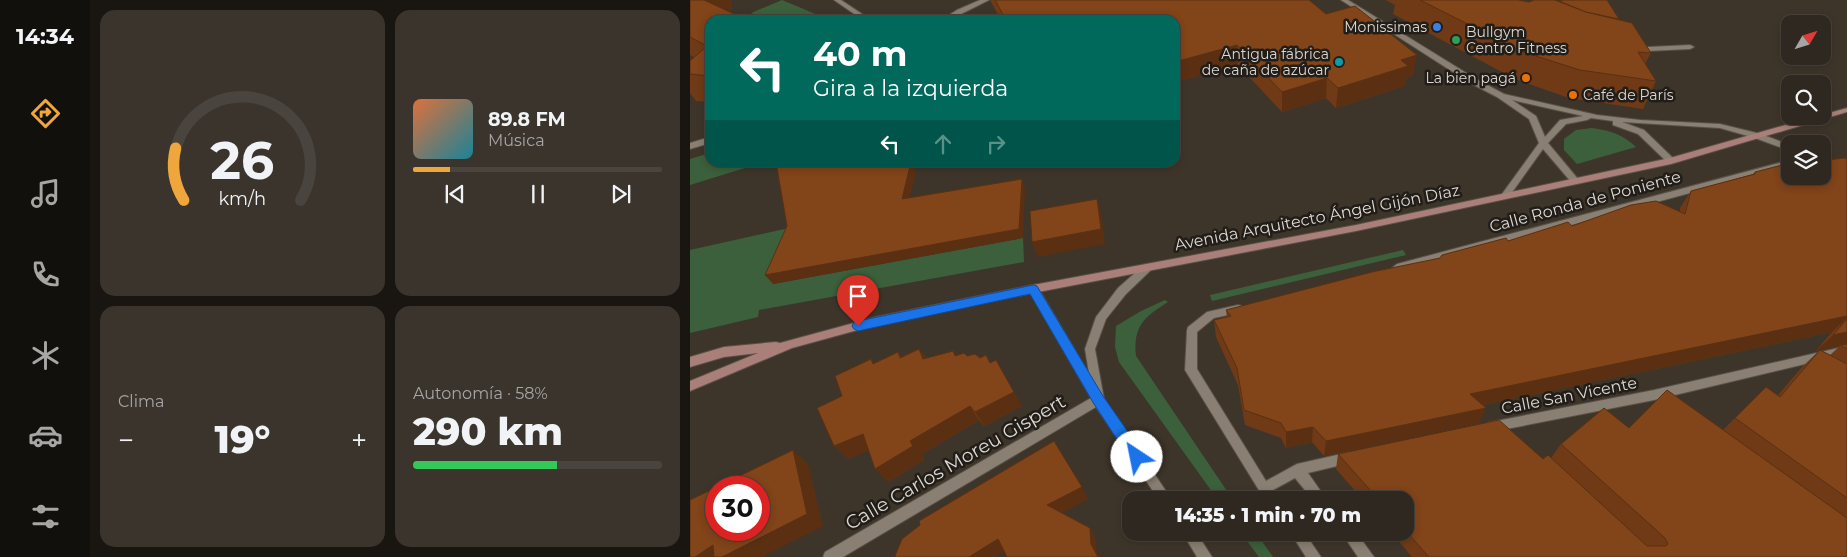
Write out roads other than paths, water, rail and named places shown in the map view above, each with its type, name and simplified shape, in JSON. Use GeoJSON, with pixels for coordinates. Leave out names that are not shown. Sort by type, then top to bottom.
{"type":"FeatureCollection","features":[{"type":"Feature","properties":{"kind":"main road","name":"Avenida Arquitecto Ángel Gijón Díaz"},"geometry":{"type":"LineString","coordinates":[[690,386],[790,344],[876,321],[1033,289],[1356,228],[1671,161],[1847,110]]}},
{"type":"Feature","properties":{"kind":"main road","name":"Avenida Arquitecto Ángel Gijón Díaz"},"geometry":{"type":"LineString","coordinates":[[690,362],[724,352],[790,344]]}},
{"type":"Feature","properties":{"kind":"street"},"geometry":{"type":"LineString","coordinates":[[837,0],[860,15]]}},
{"type":"Feature","properties":{"kind":"street"},"geometry":{"type":"LineString","coordinates":[[952,15],[986,0]]}},
{"type":"Feature","properties":{"kind":"street"},"geometry":{"type":"LineString","coordinates":[[1344,0],[1472,82],[1500,94],[1598,117],[1641,132],[1671,161]]}},
{"type":"Feature","properties":{"kind":"street"},"geometry":{"type":"LineString","coordinates":[[1630,46],[1648,49],[1690,47]]}},
{"type":"Feature","properties":{"kind":"street"},"geometry":{"type":"LineString","coordinates":[[1500,94],[1533,118],[1543,142],[1575,181]]}},
{"type":"Feature","properties":{"kind":"street"},"geometry":{"type":"LineString","coordinates":[[1505,196],[1543,142],[1563,122],[1598,117],[1640,122],[1720,126],[1758,136],[1781,145]]}},
{"type":"Feature","properties":{"kind":"street"},"geometry":{"type":"LineString","coordinates":[[690,146],[705,142]]}},
{"type":"Feature","properties":{"kind":"street","name":"Calle Ronda de Poniente"},"geometry":{"type":"LineString","coordinates":[[1388,270],[1781,165]]}},
{"type":"Feature","properties":{"kind":"street"},"geometry":{"type":"LineString","coordinates":[[1098,400],[1090,349],[1101,317],[1122,291],[1147,268]]}},
{"type":"Feature","properties":{"kind":"street"},"geometry":{"type":"LineString","coordinates":[[1033,289],[1098,400],[1160,491]]}},
{"type":"Feature","properties":{"kind":"street"},"geometry":{"type":"LineString","coordinates":[[1248,306],[1211,316],[1192,330],[1190,370],[1266,491]]}},
{"type":"Feature","properties":{"kind":"street","name":"Calle San Vicente"},"geometry":{"type":"LineString","coordinates":[[1483,429],[1654,395],[1847,350]]}},
{"type":"Feature","properties":{"kind":"street"},"geometry":{"type":"LineString","coordinates":[[1807,360],[1823,370]]}},
{"type":"Feature","properties":{"kind":"street"},"geometry":{"type":"LineString","coordinates":[[1654,395],[1670,407]]}},
{"type":"Feature","properties":{"kind":"street","name":"Calle Carlos Moreu Gispert"},"geometry":{"type":"LineString","coordinates":[[830,557],[1098,400]]}},
{"type":"Feature","properties":{"kind":"street"},"geometry":{"type":"LineString","coordinates":[[1502,424],[1516,438]]}},
{"type":"Feature","properties":{"kind":"street"},"geometry":{"type":"LineString","coordinates":[[1264,488],[1297,470],[1362,456]]}},
{"type":"Feature","properties":{"kind":"street"},"geometry":{"type":"LineString","coordinates":[[1297,470],[1314,491]]}},
{"type":"Feature","properties":{"kind":"street"},"geometry":{"type":"LineString","coordinates":[[1194,541],[1205,557]]}},
{"type":"Feature","properties":{"kind":"street"},"geometry":{"type":"LineString","coordinates":[[1302,541],[1314,557]]}},
{"type":"Feature","properties":{"kind":"street"},"geometry":{"type":"LineString","coordinates":[[1354,541],[1367,557]]}},
{"type":"Feature","properties":{"kind":"place","name":"Monissimas"},"geometry":{"type":"Point","coordinates":[1437,27]}},
{"type":"Feature","properties":{"kind":"place","name":"Bullgym Centro Fitness"},"geometry":{"type":"Point","coordinates":[1456,40]}},
{"type":"Feature","properties":{"kind":"place","name":"Antigua fábrica de caña de azúcar"},"geometry":{"type":"Point","coordinates":[1339,62]}},
{"type":"Feature","properties":{"kind":"place","name":"La bien pagá"},"geometry":{"type":"Point","coordinates":[1526,78]}},
{"type":"Feature","properties":{"kind":"place","name":"Café de París"},"geometry":{"type":"Point","coordinates":[1573,95]}}]}
